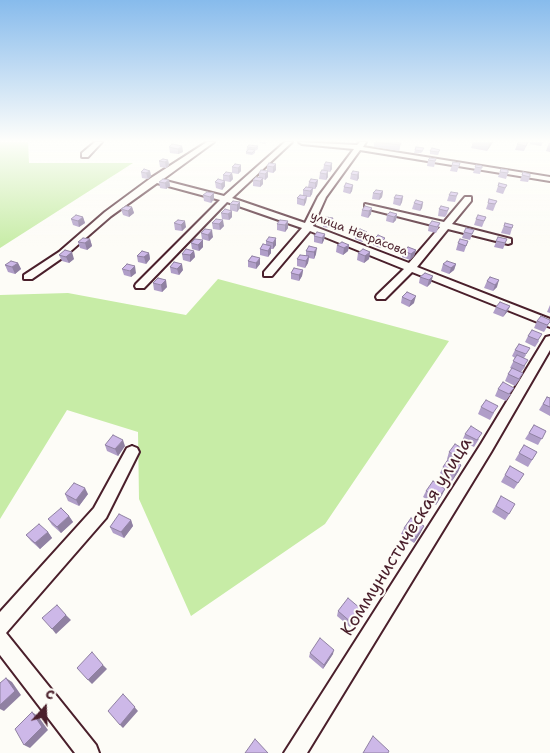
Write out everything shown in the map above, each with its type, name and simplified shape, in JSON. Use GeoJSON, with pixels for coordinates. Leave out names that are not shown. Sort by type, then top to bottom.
{"type":"FeatureCollection","features":[{"type":"Feature","properties":{"kind":"street"},"geometry":{"type":"LineString","coordinates":[[28,278],[62,254],[108,214],[158,177]]}},
{"type":"Feature","properties":{"kind":"street"},"geometry":{"type":"LineString","coordinates":[[140,286],[251,177]]}},
{"type":"Feature","properties":{"kind":"street"},"geometry":{"type":"LineString","coordinates":[[268,274],[308,228],[322,196],[336,177]]}},
{"type":"Feature","properties":{"kind":"street"},"geometry":{"type":"LineString","coordinates":[[535,177],[550,180]]}},
{"type":"Feature","properties":{"kind":"street","name":"улица Некрасова"},"geometry":{"type":"LineString","coordinates":[[154,180],[226,200],[308,228],[550,323]]}},
{"type":"Feature","properties":{"kind":"street"},"geometry":{"type":"LineString","coordinates":[[381,297],[411,267],[468,199]]}},
{"type":"Feature","properties":{"kind":"street"},"geometry":{"type":"LineString","coordinates":[[368,206],[508,241]]}},
{"type":"Feature","properties":{"kind":"street","name":"Коммунистическая улица"},"geometry":{"type":"LineString","coordinates":[[295,753],[486,448],[550,340]]}},
{"type":"Feature","properties":{"kind":"street"},"geometry":{"type":"LineString","coordinates":[[0,626],[100,513],[132,452]]}},
{"type":"Feature","properties":{"kind":"street"},"geometry":{"type":"LineString","coordinates":[[0,640],[88,753]]}},
{"type":"Feature","properties":{"kind":"green space"},"geometry":{"type":"Polygon","coordinates":[[[0,177],[111,177],[0,248],[0,177]]]}},
{"type":"Feature","properties":{"kind":"green space"},"geometry":{"type":"Polygon","coordinates":[[[218,279],[449,341],[325,524],[191,616],[139,499],[138,432],[67,410],[0,519],[0,295],[68,293],[186,315],[218,279]]]}},
{"type":"Feature","properties":{"kind":"building"},"geometry":{"type":"Polygon","coordinates":[[[256,177],[263,178],[260,181],[253,180],[256,177]]]}},
{"type":"Feature","properties":{"kind":"building"},"geometry":{"type":"Polygon","coordinates":[[[163,179],[169,180],[165,183],[159,182],[163,179]]]}},
{"type":"Feature","properties":{"kind":"building"},"geometry":{"type":"Polygon","coordinates":[[[218,179],[225,181],[221,184],[215,182],[218,179]]]}},
{"type":"Feature","properties":{"kind":"building"},"geometry":{"type":"Polygon","coordinates":[[[311,179],[318,180],[315,183],[309,182],[311,179]]]}},
{"type":"Feature","properties":{"kind":"building"},"geometry":{"type":"Polygon","coordinates":[[[346,183],[353,185],[351,188],[344,187],[346,183]]]}},
{"type":"Feature","properties":{"kind":"building"},"geometry":{"type":"Polygon","coordinates":[[[499,183],[507,185],[505,188],[498,186],[499,183]]]}},
{"type":"Feature","properties":{"kind":"building"},"geometry":{"type":"Polygon","coordinates":[[[306,187],[313,188],[310,191],[303,190],[306,187]]]}},
{"type":"Feature","properties":{"kind":"building"},"geometry":{"type":"Polygon","coordinates":[[[376,190],[383,191],[380,194],[373,193],[376,190]]]}},
{"type":"Feature","properties":{"kind":"building"},"geometry":{"type":"Polygon","coordinates":[[[207,192],[214,193],[210,197],[203,195],[207,192]]]}},
{"type":"Feature","properties":{"kind":"building"},"geometry":{"type":"Polygon","coordinates":[[[451,192],[458,193],[456,196],[449,195],[451,192]]]}},
{"type":"Feature","properties":{"kind":"building"},"geometry":{"type":"Polygon","coordinates":[[[300,195],[307,196],[304,200],[297,198],[300,195]]]}},
{"type":"Feature","properties":{"kind":"building"},"geometry":{"type":"Polygon","coordinates":[[[396,195],[403,196],[401,199],[394,198],[396,195]]]}},
{"type":"Feature","properties":{"kind":"building"},"geometry":{"type":"Polygon","coordinates":[[[489,199],[497,201],[495,204],[488,203],[489,199]]]}},
{"type":"Feature","properties":{"kind":"building"},"geometry":{"type":"Polygon","coordinates":[[[416,200],[423,202],[421,205],[414,203],[416,200]]]}},
{"type":"Feature","properties":{"kind":"building"},"geometry":{"type":"Polygon","coordinates":[[[233,201],[240,202],[237,205],[230,204],[233,201]]]}},
{"type":"Feature","properties":{"kind":"building"},"geometry":{"type":"Polygon","coordinates":[[[126,206],[132,207],[128,211],[121,209],[126,206]]]}},
{"type":"Feature","properties":{"kind":"building"},"geometry":{"type":"Polygon","coordinates":[[[365,206],[372,208],[369,211],[362,210],[365,206]]]}},
{"type":"Feature","properties":{"kind":"building"},"geometry":{"type":"Polygon","coordinates":[[[441,206],[449,208],[447,211],[439,209],[441,206]]]}},
{"type":"Feature","properties":{"kind":"building"},"geometry":{"type":"Polygon","coordinates":[[[225,209],[232,211],[228,214],[221,213],[225,209]]]}},
{"type":"Feature","properties":{"kind":"building"},"geometry":{"type":"Polygon","coordinates":[[[390,212],[397,214],[394,217],[387,215],[390,212]]]}},
{"type":"Feature","properties":{"kind":"building"},"geometry":{"type":"Polygon","coordinates":[[[76,215],[83,217],[78,221],[71,219],[76,215]]]}},
{"type":"Feature","properties":{"kind":"building"},"geometry":{"type":"Polygon","coordinates":[[[478,215],[486,217],[484,221],[476,219],[478,215]]]}},
{"type":"Feature","properties":{"kind":"building"},"geometry":{"type":"Polygon","coordinates":[[[326,217],[333,218],[331,222],[323,220],[326,217]]]}},
{"type":"Feature","properties":{"kind":"building"},"geometry":{"type":"Polygon","coordinates":[[[216,219],[223,220],[219,224],[212,223],[216,219]]]}},
{"type":"Feature","properties":{"kind":"building"},"geometry":{"type":"Polygon","coordinates":[[[178,220],[185,221],[181,225],[174,223],[178,220]]]}},
{"type":"Feature","properties":{"kind":"building"},"geometry":{"type":"Polygon","coordinates":[[[280,220],[288,221],[285,225],[277,224],[280,220]]]}},
{"type":"Feature","properties":{"kind":"building"},"geometry":{"type":"Polygon","coordinates":[[[432,221],[440,223],[437,227],[429,225],[432,221]]]}},
{"type":"Feature","properties":{"kind":"building"},"geometry":{"type":"Polygon","coordinates":[[[505,223],[513,225],[512,228],[504,226],[505,223]]]}},
{"type":"Feature","properties":{"kind":"building"},"geometry":{"type":"Polygon","coordinates":[[[466,228],[474,230],[472,234],[464,232],[466,228]]]}},
{"type":"Feature","properties":{"kind":"building"},"geometry":{"type":"Polygon","coordinates":[[[205,229],[212,230],[208,235],[201,233],[205,229]]]}},
{"type":"Feature","properties":{"kind":"building"},"geometry":{"type":"Polygon","coordinates":[[[360,229],[367,232],[362,235],[355,233],[360,229]]]}},
{"type":"Feature","properties":{"kind":"building"},"geometry":{"type":"Polygon","coordinates":[[[317,232],[325,234],[322,238],[314,236],[317,232]]]}},
{"type":"Feature","properties":{"kind":"building"},"geometry":{"type":"Polygon","coordinates":[[[378,235],[385,238],[381,242],[374,239],[378,235]]]}},
{"type":"Feature","properties":{"kind":"building"},"geometry":{"type":"Polygon","coordinates":[[[269,237],[276,238],[273,243],[266,241],[269,237]]]}},
{"type":"Feature","properties":{"kind":"building"},"geometry":{"type":"Polygon","coordinates":[[[498,237],[507,239],[505,243],[496,241],[498,237]]]}},
{"type":"Feature","properties":{"kind":"building"},"geometry":{"type":"Polygon","coordinates":[[[83,238],[90,239],[85,243],[78,242],[83,238]]]}},
{"type":"Feature","properties":{"kind":"building"},"geometry":{"type":"Polygon","coordinates":[[[195,239],[203,240],[198,245],[191,243],[195,239]]]}},
{"type":"Feature","properties":{"kind":"building"},"geometry":{"type":"Polygon","coordinates":[[[460,239],[468,241],[466,246],[458,243],[460,239]]]}},
{"type":"Feature","properties":{"kind":"building"},"geometry":{"type":"Polygon","coordinates":[[[342,242],[349,245],[344,248],[337,245],[342,242]]]}},
{"type":"Feature","properties":{"kind":"building"},"geometry":{"type":"Polygon","coordinates":[[[263,244],[271,246],[268,251],[260,249],[263,244]]]}},
{"type":"Feature","properties":{"kind":"building"},"geometry":{"type":"Polygon","coordinates":[[[309,246],[317,248],[314,252],[306,251],[309,246]]]}},
{"type":"Feature","properties":{"kind":"building"},"geometry":{"type":"Polygon","coordinates":[[[408,247],[416,250],[411,254],[404,251],[408,247]]]}},
{"type":"Feature","properties":{"kind":"building"},"geometry":{"type":"Polygon","coordinates":[[[186,249],[194,251],[190,255],[182,254],[186,249]]]}},
{"type":"Feature","properties":{"kind":"building"},"geometry":{"type":"Polygon","coordinates":[[[363,249],[370,252],[365,256],[358,253],[363,249]]]}},
{"type":"Feature","properties":{"kind":"building"},"geometry":{"type":"Polygon","coordinates":[[[65,250],[72,252],[66,257],[59,255],[65,250]]]}},
{"type":"Feature","properties":{"kind":"building"},"geometry":{"type":"Polygon","coordinates":[[[142,251],[149,253],[144,257],[137,256],[142,251]]]}},
{"type":"Feature","properties":{"kind":"building"},"geometry":{"type":"Polygon","coordinates":[[[300,255],[309,256],[306,261],[297,259],[300,255]]]}},
{"type":"Feature","properties":{"kind":"building"},"geometry":{"type":"Polygon","coordinates":[[[252,256],[260,258],[256,263],[248,261],[252,256]]]}},
{"type":"Feature","properties":{"kind":"building"},"geometry":{"type":"Polygon","coordinates":[[[11,261],[18,263],[12,267],[5,265],[11,261]]]}},
{"type":"Feature","properties":{"kind":"building"},"geometry":{"type":"Polygon","coordinates":[[[447,261],[456,264],[451,268],[443,264],[447,261]]]}},
{"type":"Feature","properties":{"kind":"building"},"geometry":{"type":"Polygon","coordinates":[[[174,262],[182,264],[177,269],[170,267],[174,262]]]}},
{"type":"Feature","properties":{"kind":"building"},"geometry":{"type":"Polygon","coordinates":[[[127,264],[135,266],[130,271],[122,269],[127,264]]]}},
{"type":"Feature","properties":{"kind":"building"},"geometry":{"type":"Polygon","coordinates":[[[294,268],[303,270],[299,275],[291,273],[294,268]]]}},
{"type":"Feature","properties":{"kind":"building"},"geometry":{"type":"Polygon","coordinates":[[[425,273],[433,276],[429,280],[420,277],[425,273]]]}},
{"type":"Feature","properties":{"kind":"building"},"geometry":{"type":"Polygon","coordinates":[[[490,277],[499,280],[495,285],[487,281],[490,277]]]}},
{"type":"Feature","properties":{"kind":"building"},"geometry":{"type":"Polygon","coordinates":[[[158,278],[166,280],[161,285],[153,283],[158,278]]]}},
{"type":"Feature","properties":{"kind":"building"},"geometry":{"type":"Polygon","coordinates":[[[407,292],[416,296],[411,301],[402,297],[407,292]]]}},
{"type":"Feature","properties":{"kind":"building"},"geometry":{"type":"Polygon","coordinates":[[[500,302],[510,306],[506,311],[496,307],[500,302]]]}},
{"type":"Feature","properties":{"kind":"building"},"geometry":{"type":"Polygon","coordinates":[[[541,316],[550,320],[547,325],[537,321],[541,316]]]}},
{"type":"Feature","properties":{"kind":"building"},"geometry":{"type":"Polygon","coordinates":[[[532,330],[542,334],[538,340],[528,336],[532,330]]]}},
{"type":"Feature","properties":{"kind":"building"},"geometry":{"type":"Polygon","coordinates":[[[519,344],[530,348],[526,354],[515,350],[519,344]]]}},
{"type":"Feature","properties":{"kind":"building"},"geometry":{"type":"Polygon","coordinates":[[[517,355],[528,360],[524,366],[513,361],[517,355]]]}},
{"type":"Feature","properties":{"kind":"building"},"geometry":{"type":"Polygon","coordinates":[[[512,368],[523,373],[519,379],[508,374],[512,368]]]}},
{"type":"Feature","properties":{"kind":"building"},"geometry":{"type":"Polygon","coordinates":[[[503,382],[514,388],[509,394],[498,389],[503,382]]]}},
{"type":"Feature","properties":{"kind":"building"},"geometry":{"type":"Polygon","coordinates":[[[547,397],[550,398],[550,407],[543,404],[547,397]]]}},
{"type":"Feature","properties":{"kind":"building"},"geometry":{"type":"Polygon","coordinates":[[[486,400],[498,406],[493,413],[481,407],[486,400]]]}},
{"type":"Feature","properties":{"kind":"building"},"geometry":{"type":"Polygon","coordinates":[[[534,425],[546,431],[542,439],[529,433],[534,425]]]}},
{"type":"Feature","properties":{"kind":"building"},"geometry":{"type":"Polygon","coordinates":[[[471,426],[482,433],[477,440],[465,434],[471,426]]]}},
{"type":"Feature","properties":{"kind":"building"},"geometry":{"type":"Polygon","coordinates":[[[113,435],[123,440],[115,449],[105,445],[113,435]]]}},
{"type":"Feature","properties":{"kind":"building"},"geometry":{"type":"Polygon","coordinates":[[[455,444],[467,451],[462,459],[449,452],[455,444]]]}},
{"type":"Feature","properties":{"kind":"building"},"geometry":{"type":"Polygon","coordinates":[[[524,445],[537,452],[532,460],[519,453],[524,445]]]}},
{"type":"Feature","properties":{"kind":"building"},"geometry":{"type":"Polygon","coordinates":[[[449,458],[461,465],[455,474],[443,467],[449,458]]]}},
{"type":"Feature","properties":{"kind":"building"},"geometry":{"type":"Polygon","coordinates":[[[510,466],[524,474],[518,483],[505,475],[510,466]]]}},
{"type":"Feature","properties":{"kind":"building"},"geometry":{"type":"Polygon","coordinates":[[[433,481],[445,489],[438,498],[426,491],[433,481]]]}},
{"type":"Feature","properties":{"kind":"building"},"geometry":{"type":"Polygon","coordinates":[[[74,483],[85,488],[76,500],[65,494],[74,483]]]}},
{"type":"Feature","properties":{"kind":"building"},"geometry":{"type":"Polygon","coordinates":[[[501,496],[515,504],[509,514],[496,506],[501,496]]]}},
{"type":"Feature","properties":{"kind":"building"},"geometry":{"type":"Polygon","coordinates":[[[61,508],[69,516],[57,527],[48,519],[61,508]]]}},
{"type":"Feature","properties":{"kind":"building"},"geometry":{"type":"Polygon","coordinates":[[[119,514],[131,520],[121,532],[110,527],[119,514]]]}},
{"type":"Feature","properties":{"kind":"building"},"geometry":{"type":"Polygon","coordinates":[[[411,518],[424,526],[416,537],[404,528],[411,518]]]}},
{"type":"Feature","properties":{"kind":"building"},"geometry":{"type":"Polygon","coordinates":[[[39,524],[48,532],[35,543],[26,535],[39,524]]]}},
{"type":"Feature","properties":{"kind":"building"},"geometry":{"type":"Polygon","coordinates":[[[348,598],[361,609],[352,623],[338,611],[348,598]]]}},
{"type":"Feature","properties":{"kind":"building"},"geometry":{"type":"Polygon","coordinates":[[[57,605],[66,615],[52,629],[42,618],[57,605]]]}},
{"type":"Feature","properties":{"kind":"building"},"geometry":{"type":"Polygon","coordinates":[[[320,638],[334,650],[324,665],[310,653],[320,638]]]}},
{"type":"Feature","properties":{"kind":"building"},"geometry":{"type":"Polygon","coordinates":[[[92,652],[103,665],[88,680],[77,668],[92,652]]]}},
{"type":"Feature","properties":{"kind":"building"},"geometry":{"type":"Polygon","coordinates":[[[6,678],[15,691],[0,705],[0,683],[6,678]]]}},
{"type":"Feature","properties":{"kind":"building"},"geometry":{"type":"Polygon","coordinates":[[[123,694],[135,707],[120,725],[108,711],[123,694]]]}},
{"type":"Feature","properties":{"kind":"building"},"geometry":{"type":"Polygon","coordinates":[[[32,712],[42,727],[24,745],[15,729],[32,712]]]}},
{"type":"Feature","properties":{"kind":"building"},"geometry":{"type":"Polygon","coordinates":[[[373,736],[389,751],[388,753],[363,753],[373,736]]]}},
{"type":"Feature","properties":{"kind":"building"},"geometry":{"type":"Polygon","coordinates":[[[255,739],[268,753],[245,753],[255,739]]]}}]}
